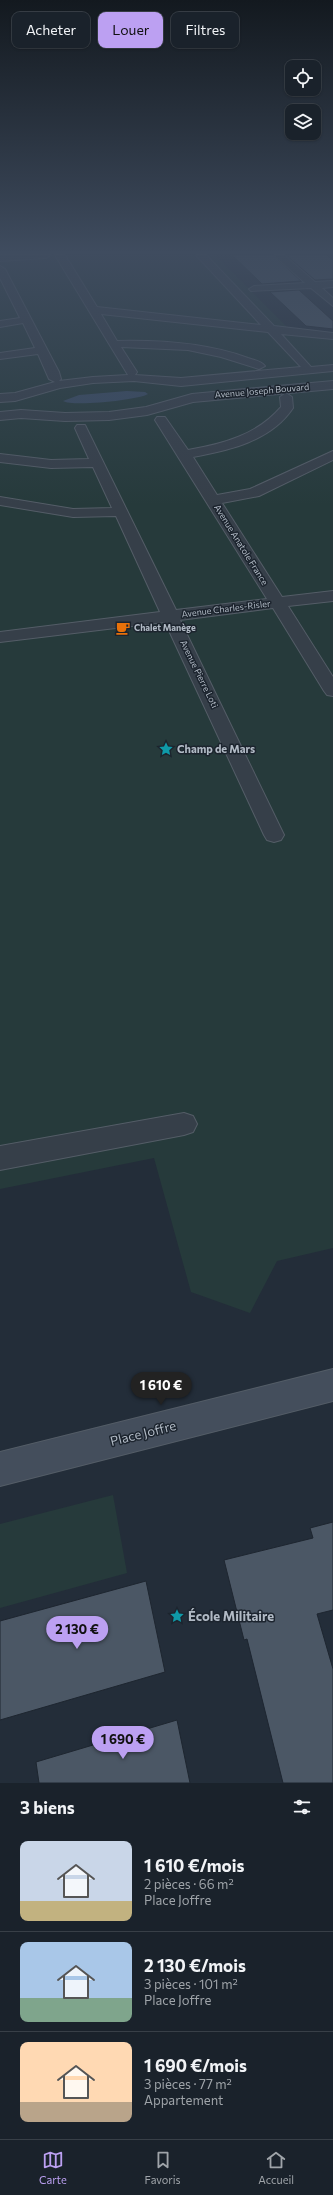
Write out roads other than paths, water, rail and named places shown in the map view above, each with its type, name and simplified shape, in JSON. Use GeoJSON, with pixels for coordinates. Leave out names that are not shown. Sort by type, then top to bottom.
{"type":"FeatureCollection","features":[{"type":"Feature","properties":{"kind":"main road","name":"Place Joffre"},"geometry":{"type":"LineString","coordinates":[[0,1469],[333,1385]]}},
{"type":"Feature","properties":{"kind":"street"},"geometry":{"type":"LineString","coordinates":[[35,338],[55,378]]}},
{"type":"Feature","properties":{"kind":"street"},"geometry":{"type":"LineString","coordinates":[[111,338],[131,372]]}},
{"type":"Feature","properties":{"kind":"street"},"geometry":{"type":"LineString","coordinates":[[281,338],[322,382]]}},
{"type":"Feature","properties":{"kind":"street"},"geometry":{"type":"LineString","coordinates":[[115,344],[186,346],[225,354],[260,366]]}},
{"type":"Feature","properties":{"kind":"street"},"geometry":{"type":"LineString","coordinates":[[0,356],[41,350]]}},
{"type":"Feature","properties":{"kind":"street","name":"Avenue Joseph Bouvard"},"geometry":{"type":"LineString","coordinates":[[15,397],[59,384],[93,380],[134,378],[181,382],[333,368]]}},
{"type":"Feature","properties":{"kind":"street"},"geometry":{"type":"LineString","coordinates":[[181,382],[192,398]]}},
{"type":"Feature","properties":{"kind":"street","name":"Avenue Joseph Bouvard"},"geometry":{"type":"LineString","coordinates":[[21,414],[65,417],[108,416],[147,411],[192,398],[322,382]]}},
{"type":"Feature","properties":{"kind":"street"},"geometry":{"type":"LineString","coordinates":[[0,398],[15,397],[21,414],[0,416]]}},
{"type":"Feature","properties":{"kind":"street"},"geometry":{"type":"LineString","coordinates":[[185,455],[218,448],[265,428],[275,422],[287,408],[286,397]]}},
{"type":"Feature","properties":{"kind":"street","name":"Avenue Anatole France"},"geometry":{"type":"LineString","coordinates":[[161,420],[185,455],[333,691]]}},
{"type":"Feature","properties":{"kind":"street","name":"Avenue Pierre Loti"},"geometry":{"type":"LineString","coordinates":[[81,428],[96,463],[172,616],[274,834]]}},
{"type":"Feature","properties":{"kind":"street"},"geometry":{"type":"LineString","coordinates":[[213,500],[254,493],[333,455]]}},
{"type":"Feature","properties":{"kind":"street"},"geometry":{"type":"LineString","coordinates":[[0,458],[51,464],[96,463]]}},
{"type":"Feature","properties":{"kind":"street"},"geometry":{"type":"LineString","coordinates":[[0,501],[73,513],[120,512]]}},
{"type":"Feature","properties":{"kind":"street","name":"Avenue Charles-Risler"},"geometry":{"type":"LineString","coordinates":[[0,637],[333,596]]}},
{"type":"Feature","properties":{"kind":"street"},"geometry":{"type":"LineString","coordinates":[[0,1158],[184,1124]]}},
{"type":"Feature","properties":{"kind":"water"},"geometry":{"type":"Polygon","coordinates":[[[127,391],[145,392],[148,394],[106,402],[69,403],[63,401],[79,395],[127,391]]]}},
{"type":"Feature","properties":{"kind":"place","name":"Chalet Manège"},"geometry":{"type":"Point","coordinates":[123,628]}},
{"type":"Feature","properties":{"kind":"place","name":"Champ de Mars"},"geometry":{"type":"Point","coordinates":[166,749]}},
{"type":"Feature","properties":{"kind":"place","name":"École Militaire"},"geometry":{"type":"Point","coordinates":[177,1616]}}]}
